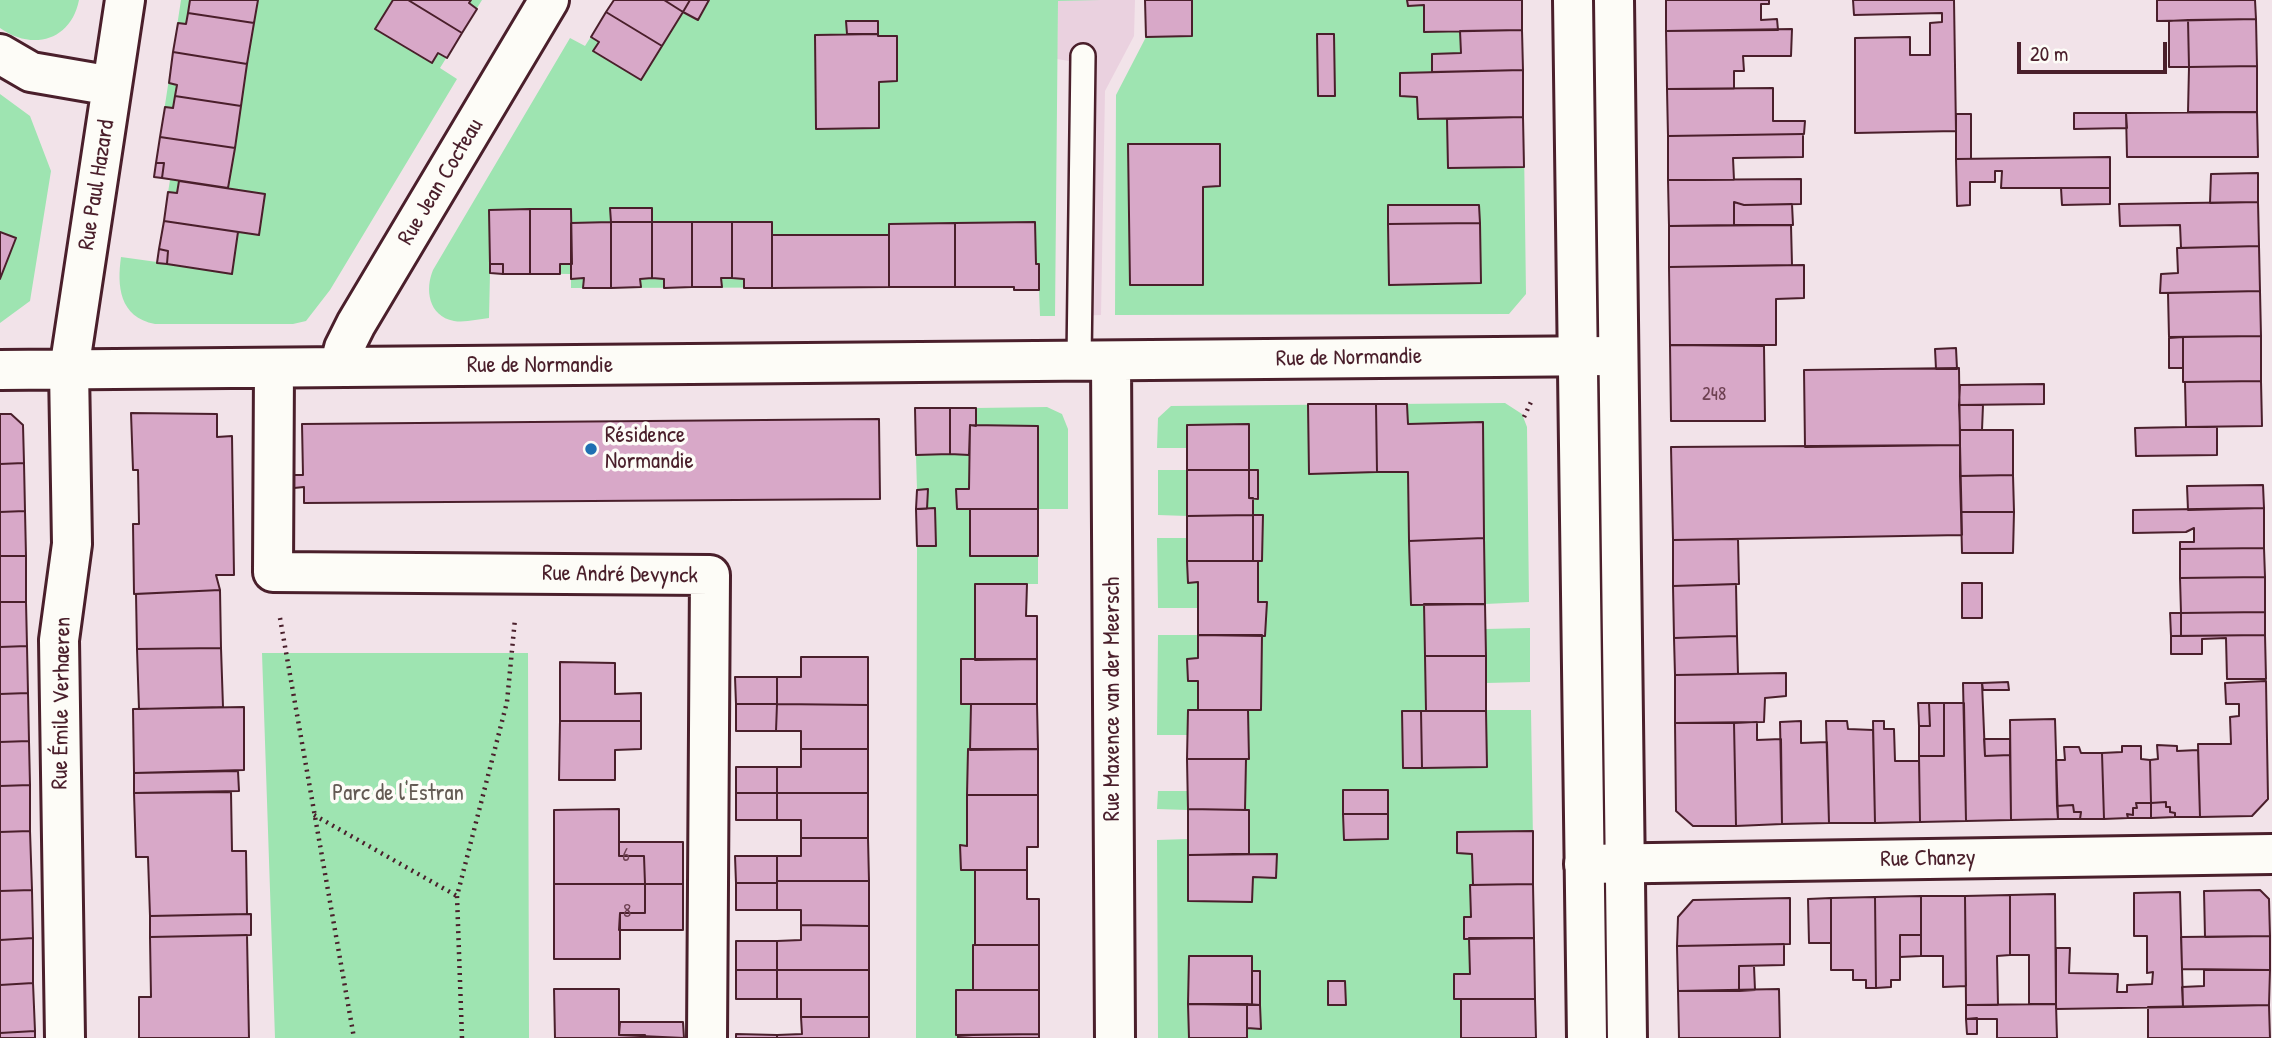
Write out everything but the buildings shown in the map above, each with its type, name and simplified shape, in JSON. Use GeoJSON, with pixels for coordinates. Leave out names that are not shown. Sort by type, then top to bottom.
{"type":"FeatureCollection","features":[{"type":"Feature","properties":{"kind":"street","name":"Rue Paul Hazard"},"geometry":{"type":"LineString","coordinates":[[69,370],[125,0]]}},
{"type":"Feature","properties":{"kind":"street","name":"Rue Jean Cocteau"},"geometry":{"type":"LineString","coordinates":[[339,367],[344,348],[356,324],[550,0]]}},
{"type":"Feature","properties":{"kind":"street"},"geometry":{"type":"LineString","coordinates":[[1573,0],[1587,1038]]}},
{"type":"Feature","properties":{"kind":"street"},"geometry":{"type":"LineString","coordinates":[[1614,0],[1627,1038]]}},
{"type":"Feature","properties":{"kind":"street"},"geometry":{"type":"LineString","coordinates":[[0,54],[31,72],[112,86]]}},
{"type":"Feature","properties":{"kind":"street","name":"Rue de Normandie"},"geometry":{"type":"LineString","coordinates":[[0,370],[1619,356]]}},
{"type":"Feature","properties":{"kind":"street","name":"Rue Maxence van der Meersch"},"geometry":{"type":"LineString","coordinates":[[1095,361],[1115,1038]]}},
{"type":"Feature","properties":{"kind":"street"},"geometry":{"type":"LineString","coordinates":[[273,572],[274,368]]}},
{"type":"Feature","properties":{"kind":"street","name":"Rue Émile Verhaeren"},"geometry":{"type":"LineString","coordinates":[[65,1038],[59,639],[72,553],[69,370]]}},
{"type":"Feature","properties":{"kind":"street","name":"Rue André Devynck"},"geometry":{"type":"LineString","coordinates":[[273,572],[710,575],[706,1038]]}},
{"type":"Feature","properties":{"kind":"street","name":"Rue Chanzy"},"geometry":{"type":"LineString","coordinates":[[1584,864],[2272,853]]}},
{"type":"Feature","properties":{"kind":"lane"},"geometry":{"type":"LineString","coordinates":[[1083,56],[1095,361]]}},
{"type":"Feature","properties":{"kind":"path"},"geometry":{"type":"LineString","coordinates":[[273,572],[287,667],[354,1038]]}},
{"type":"Feature","properties":{"kind":"path"},"geometry":{"type":"LineString","coordinates":[[462,1038],[457,896],[507,702],[520,574]]}},
{"type":"Feature","properties":{"kind":"path"},"geometry":{"type":"LineString","coordinates":[[314,814],[457,896]]}},
{"type":"Feature","properties":{"kind":"shaded area"},"geometry":{"type":"Polygon","coordinates":[[[1058,0],[1135,0],[1134,36],[1105,91],[1101,315],[1069,316],[1072,65],[1069,61],[1057,59],[1058,0]]]}},
{"type":"Feature","properties":{"kind":"green space"},"geometry":{"type":"Polygon","coordinates":[[[0,0],[79,0],[68,25],[59,33],[37,40],[12,35],[0,28],[0,0]]]}},
{"type":"Feature","properties":{"kind":"green space"},"geometry":{"type":"Polygon","coordinates":[[[181,0],[482,0],[440,68],[457,79],[330,290],[306,321],[293,324],[155,324],[134,315],[123,299],[121,257],[157,262],[170,180],[154,177],[181,0]]]}},
{"type":"Feature","properties":{"kind":"green space"},"geometry":{"type":"Polygon","coordinates":[[[614,0],[1101,0],[1058,1],[1055,316],[1040,316],[1039,290],[1014,287],[571,288],[571,274],[490,273],[489,318],[454,321],[439,314],[429,293],[433,270],[570,38],[585,46],[614,0]]]}},
{"type":"Feature","properties":{"kind":"green space"},"geometry":{"type":"Polygon","coordinates":[[[1145,0],[1522,0],[1526,294],[1509,314],[1115,315],[1116,95],[1146,37],[1145,0]]]}},
{"type":"Feature","properties":{"kind":"green space"},"geometry":{"type":"Polygon","coordinates":[[[0,94],[30,116],[51,171],[30,301],[0,323],[0,94]]]}},
{"type":"Feature","properties":{"kind":"green space"},"geometry":{"type":"Polygon","coordinates":[[[1505,403],[1522,414],[1527,427],[1529,602],[1485,604],[1485,629],[1530,628],[1530,682],[1486,683],[1486,710],[1531,710],[1536,1038],[1158,1038],[1157,840],[1188,839],[1188,810],[1157,809],[1158,791],[1188,791],[1188,735],[1157,735],[1158,635],[1198,635],[1198,608],[1158,608],[1157,538],[1187,538],[1187,516],[1158,515],[1158,470],[1187,470],[1188,448],[1157,448],[1158,418],[1171,406],[1505,403]]]}},
{"type":"Feature","properties":{"kind":"green space"},"geometry":{"type":"Polygon","coordinates":[[[1047,407],[1062,414],[1068,429],[1068,509],[1038,509],[1038,426],[976,426],[976,408],[1047,407]]]}},
{"type":"Feature","properties":{"kind":"green space"},"geometry":{"type":"Polygon","coordinates":[[[916,455],[969,455],[969,489],[957,489],[957,508],[970,509],[970,555],[1038,556],[1038,584],[976,584],[975,660],[961,660],[961,704],[971,704],[967,846],[960,846],[961,870],[975,870],[973,990],[956,990],[958,1038],[916,1038],[917,546],[936,545],[935,509],[927,509],[928,489],[917,490],[916,455]]]}},
{"type":"Feature","properties":{"kind":"green space","name":"Parc de l'Estran"},"geometry":{"type":"Polygon","coordinates":[[[262,653],[528,653],[529,1038],[275,1038],[262,653]]]}},
{"type":"Feature","properties":{"kind":"place","name":"Résidence Normandie"},"geometry":{"type":"Point","coordinates":[591,449]}}]}
